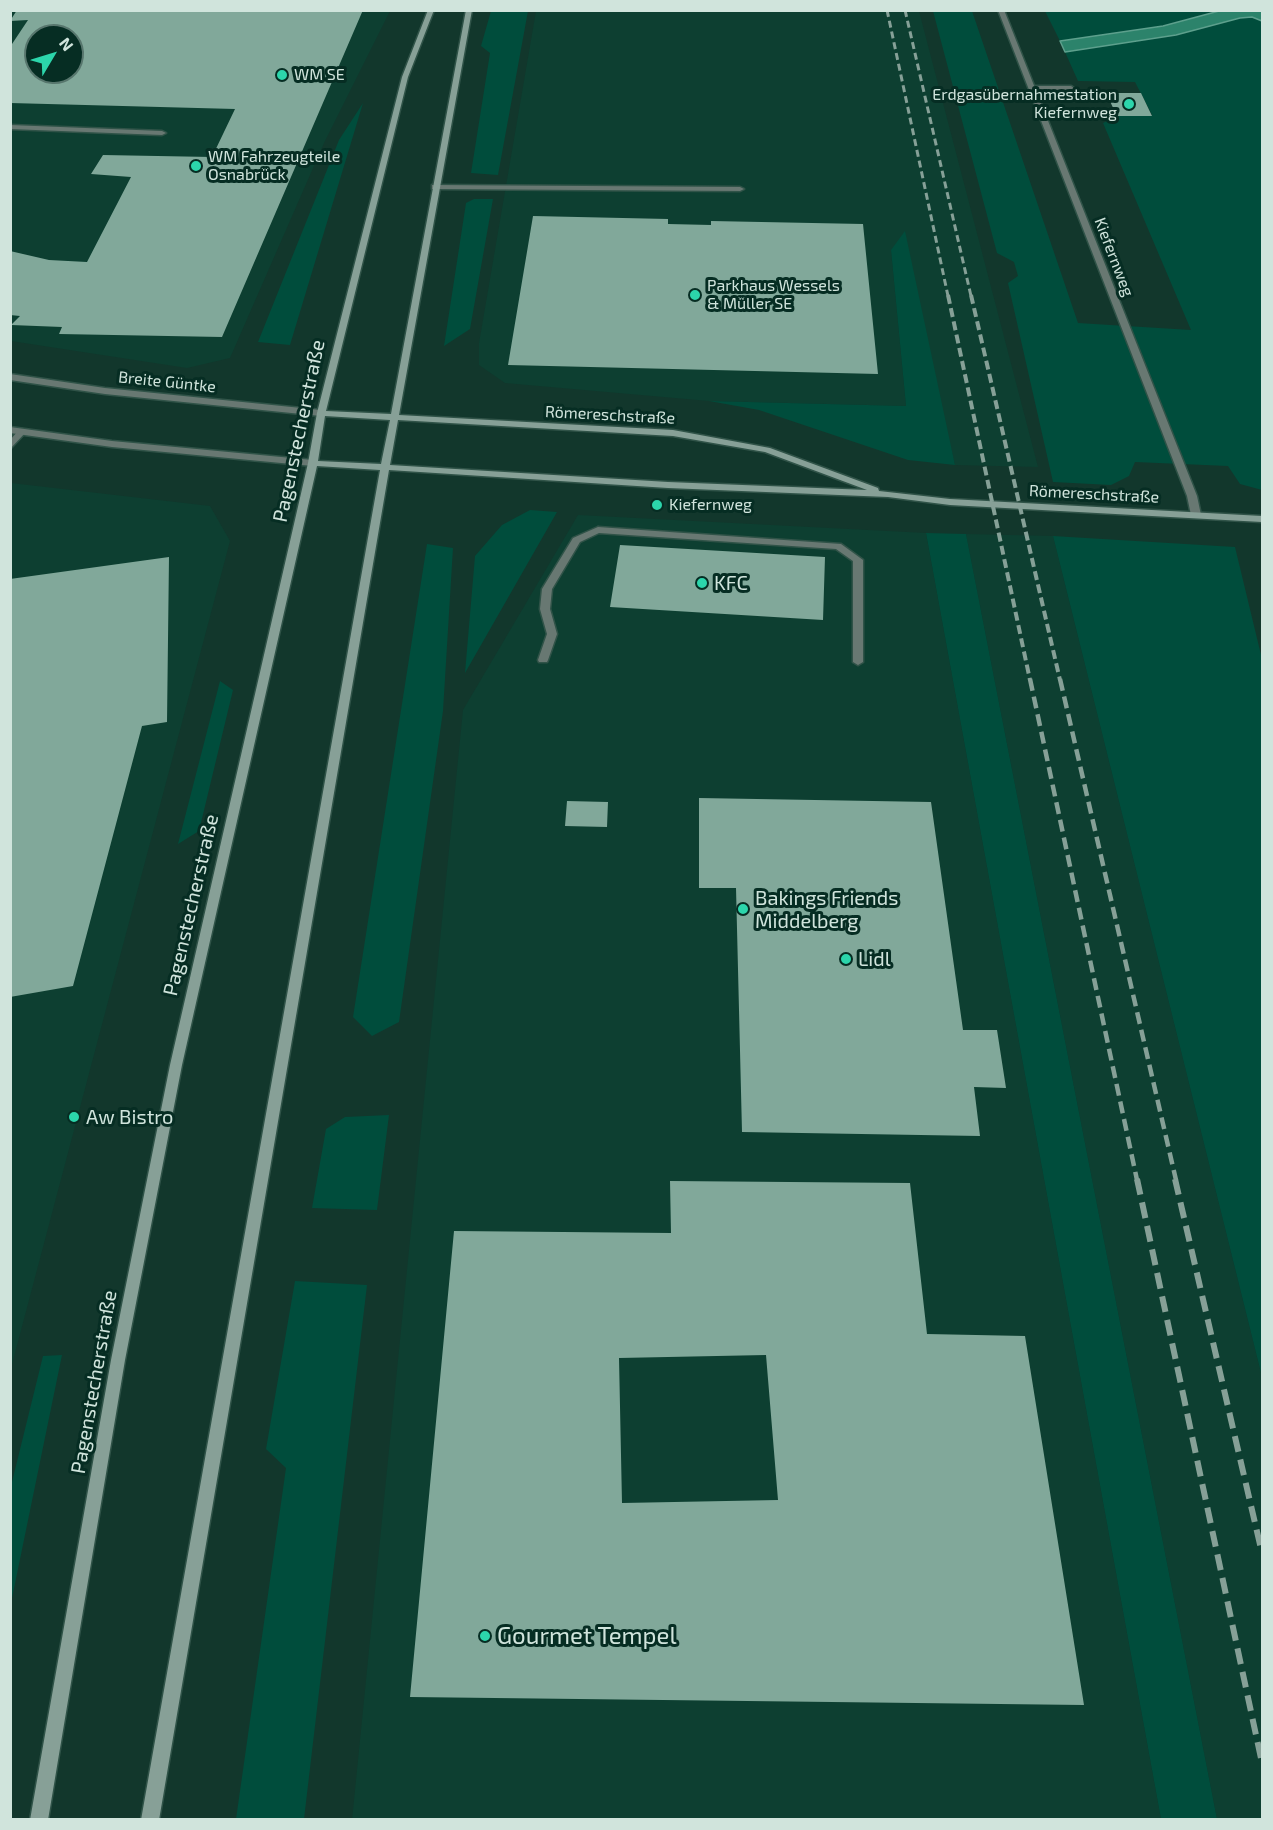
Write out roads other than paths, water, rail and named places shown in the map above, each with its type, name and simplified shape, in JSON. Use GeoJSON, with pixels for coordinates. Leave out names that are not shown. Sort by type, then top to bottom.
{"type":"FeatureCollection","features":[{"type":"Feature","properties":{"kind":"main road","name":"Pagenstecherstraße"},"geometry":{"type":"LineString","coordinates":[[39,1820],[118,1360],[176,1065],[313,463],[321,413],[405,77],[431,10]]}},
{"type":"Feature","properties":{"kind":"main road"},"geometry":{"type":"LineString","coordinates":[[150,1820],[385,468],[469,10]]}},
{"type":"Feature","properties":{"kind":"main road","name":"Römereschstraße"},"geometry":{"type":"LineString","coordinates":[[321,413],[673,433],[767,450],[888,494]]}},
{"type":"Feature","properties":{"kind":"main road","name":"Römereschstraße"},"geometry":{"type":"LineString","coordinates":[[313,463],[668,485],[888,494],[950,502],[1263,519]]}},
{"type":"Feature","properties":{"kind":"street","name":"Kiefernweg"},"geometry":{"type":"LineString","coordinates":[[1001,10],[1192,496],[1196,514]]}},
{"type":"Feature","properties":{"kind":"street"},"geometry":{"type":"LineString","coordinates":[[1032,88],[1071,88]]}},
{"type":"Feature","properties":{"kind":"street"},"geometry":{"type":"LineString","coordinates":[[10,127],[162,133]]}},
{"type":"Feature","properties":{"kind":"street"},"geometry":{"type":"LineString","coordinates":[[435,187],[740,189]]}},
{"type":"Feature","properties":{"kind":"street","name":"Breite Güntke"},"geometry":{"type":"LineString","coordinates":[[10,377],[105,391],[321,413]]}},
{"type":"Feature","properties":{"kind":"street"},"geometry":{"type":"LineString","coordinates":[[10,430],[112,444],[313,463]]}},
{"type":"Feature","properties":{"kind":"street"},"geometry":{"type":"LineString","coordinates":[[10,446],[22,432]]}},
{"type":"Feature","properties":{"kind":"street"},"geometry":{"type":"LineString","coordinates":[[543,660],[552,634],[545,609],[547,589],[576,540],[598,530],[838,546],[858,560],[858,662]]}},
{"type":"Feature","properties":{"kind":"railway"},"geometry":{"type":"LineString","coordinates":[[887,10],[948,296]]}},
{"type":"Feature","properties":{"kind":"railway"},"geometry":{"type":"LineString","coordinates":[[905,10],[971,296]]}},
{"type":"Feature","properties":{"kind":"railway"},"geometry":{"type":"LineString","coordinates":[[948,295],[1030,680]]}},
{"type":"Feature","properties":{"kind":"railway"},"geometry":{"type":"LineString","coordinates":[[971,295],[1060,680]]}},
{"type":"Feature","properties":{"kind":"railway"},"geometry":{"type":"LineString","coordinates":[[1030,679],[1137,1180]]}},
{"type":"Feature","properties":{"kind":"railway"},"geometry":{"type":"LineString","coordinates":[[1060,679],[1176,1180]]}},
{"type":"Feature","properties":{"kind":"railway"},"geometry":{"type":"LineString","coordinates":[[1137,1179],[1262,1763]]}},
{"type":"Feature","properties":{"kind":"railway"},"geometry":{"type":"LineString","coordinates":[[1175,1179],[1262,1553]]}},
{"type":"Feature","properties":{"kind":"place","name":"WM SE"},"geometry":{"type":"Point","coordinates":[282,75]}},
{"type":"Feature","properties":{"kind":"place","name":"Erdgasübernahmestation Kiefernweg"},"geometry":{"type":"Point","coordinates":[1129,104]}},
{"type":"Feature","properties":{"kind":"place","name":"WM Fahrzeugteile Osnabrück"},"geometry":{"type":"Point","coordinates":[196,166]}},
{"type":"Feature","properties":{"kind":"place","name":"Parkhaus Wessels & Müller SE"},"geometry":{"type":"Point","coordinates":[695,295]}},
{"type":"Feature","properties":{"kind":"place","name":"Kiefernweg"},"geometry":{"type":"Point","coordinates":[657,505]}},
{"type":"Feature","properties":{"kind":"place","name":"KFC"},"geometry":{"type":"Point","coordinates":[702,583]}},
{"type":"Feature","properties":{"kind":"place","name":"Bakings Friends Middelberg"},"geometry":{"type":"Point","coordinates":[743,909]}},
{"type":"Feature","properties":{"kind":"place","name":"Lidl"},"geometry":{"type":"Point","coordinates":[846,959]}},
{"type":"Feature","properties":{"kind":"place","name":"Aw Bistro"},"geometry":{"type":"Point","coordinates":[74,1117]}},
{"type":"Feature","properties":{"kind":"place","name":"Gourmet Tempel"},"geometry":{"type":"Point","coordinates":[485,1636]}}]}
